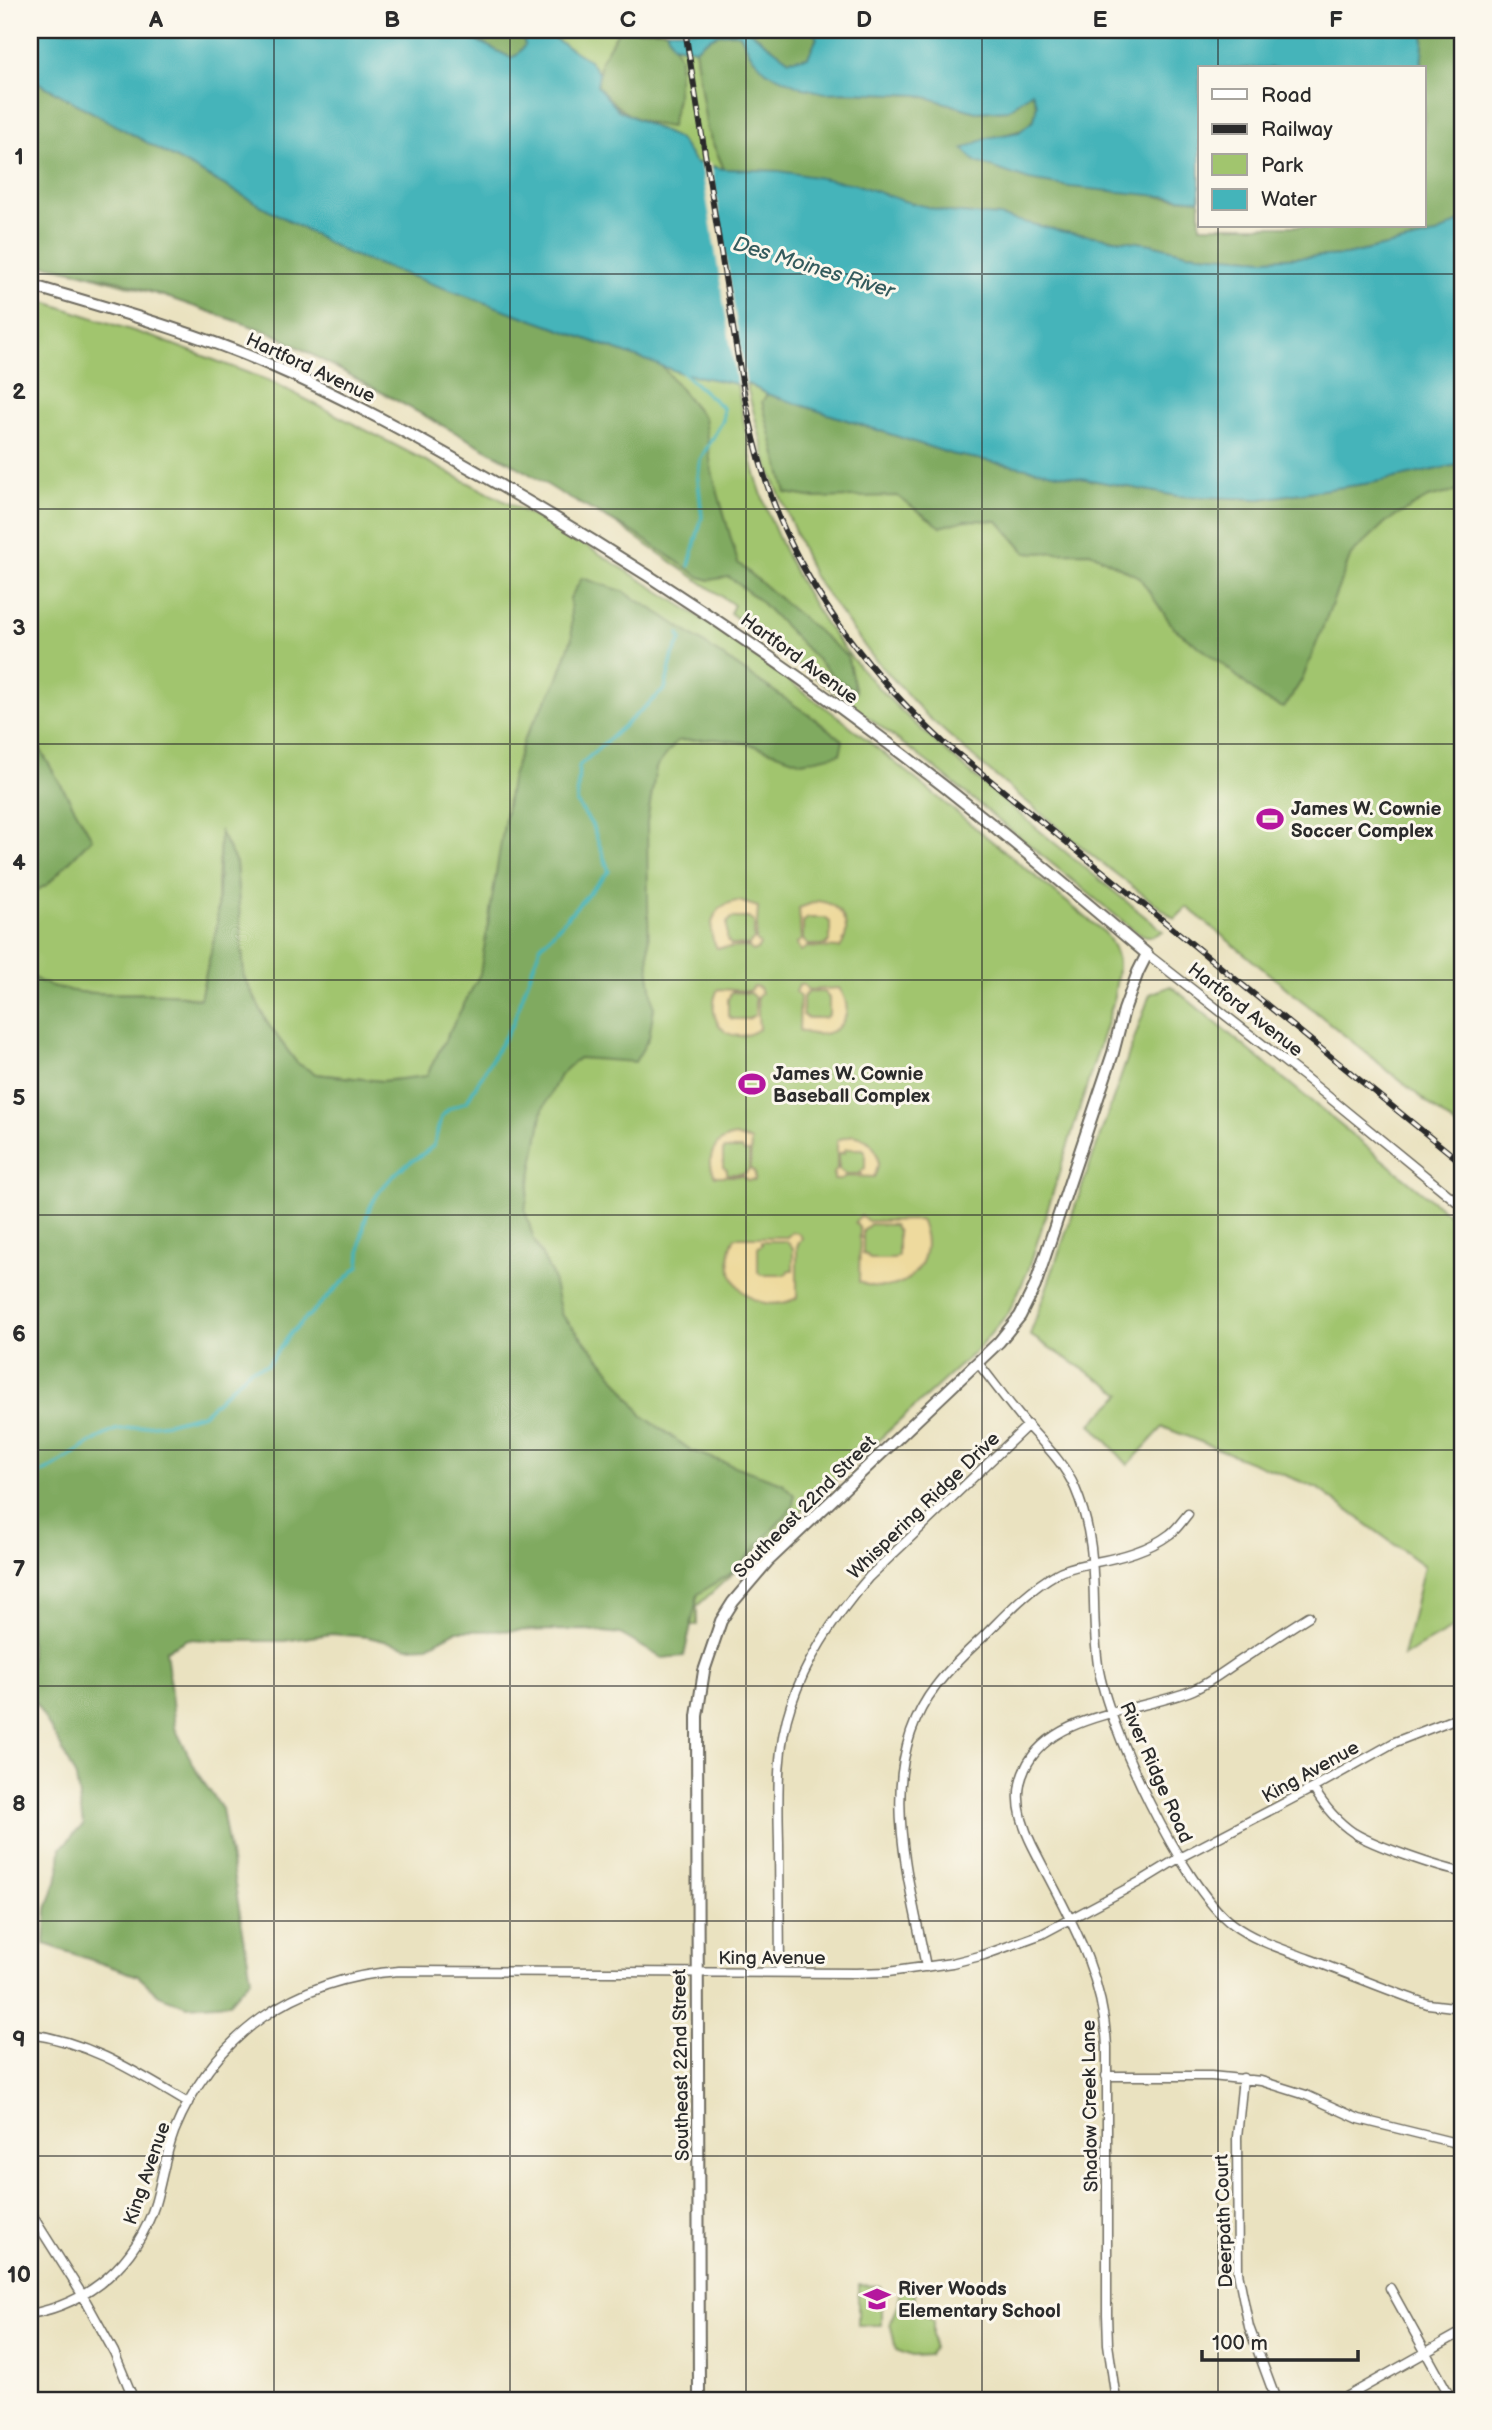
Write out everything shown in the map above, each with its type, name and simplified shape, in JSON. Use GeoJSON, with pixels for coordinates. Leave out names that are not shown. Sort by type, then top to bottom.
{"type":"FeatureCollection","features":[{"type":"Feature","properties":{"kind":"street","name":"Hartford Avenue"},"geometry":{"type":"LineString","coordinates":[[30,285],[171,328],[270,364],[418,439],[551,515],[709,615],[804,681],[990,822],[1147,954],[1303,1076],[1462,1206]]}},
{"type":"Feature","properties":{"kind":"street","name":"Southeast 22nd Street"},"geometry":{"type":"LineString","coordinates":[[699,2400],[697,1716],[704,1671],[721,1621],[733,1602],[768,1561],[978,1363],[1012,1327],[1035,1286],[1113,1053],[1124,1010],[1147,954]]}},
{"type":"Feature","properties":{"kind":"street","name":"River Ridge Road"},"geometry":{"type":"LineString","coordinates":[[978,1363],[1047,1445],[1073,1484],[1084,1511],[1094,1563],[1098,1665],[1112,1714],[1125,1749],[1179,1858],[1203,1896],[1215,1910],[1247,1934],[1413,1999],[1428,2004],[1462,2008]]}},
{"type":"Feature","properties":{"kind":"street","name":"Whispering Ridge Drive"},"geometry":{"type":"LineString","coordinates":[[780,1972],[778,1779],[791,1704],[813,1654],[869,1577],[1028,1425]]}},
{"type":"Feature","properties":{"kind":"street"},"geometry":{"type":"LineString","coordinates":[[926,1967],[900,1814],[900,1789],[904,1758],[917,1720],[934,1687],[1013,1607],[1058,1572],[1138,1551],[1171,1534],[1188,1514]]}},
{"type":"Feature","properties":{"kind":"street","name":"Shadow Creek Lane"},"geometry":{"type":"LineString","coordinates":[[1116,2400],[1108,2344],[1106,2026],[1102,2000],[1087,1954],[1024,1830],[1018,1806],[1019,1780],[1029,1759],[1047,1740],[1069,1728],[1193,1690],[1309,1616]]}},
{"type":"Feature","properties":{"kind":"street","name":"King Avenue"},"geometry":{"type":"LineString","coordinates":[[30,2314],[52,2310],[83,2296],[106,2281],[120,2266],[141,2237],[154,2205],[175,2132],[188,2103],[219,2057],[237,2038],[261,2018],[303,1993],[350,1977],[399,1971],[888,1972],[926,1967],[994,1952],[1070,1920],[1395,1742],[1462,1716]]}},
{"type":"Feature","properties":{"kind":"street"},"geometry":{"type":"LineString","coordinates":[[1313,1788],[1328,1812],[1354,1833],[1405,1854],[1462,1872]]}},
{"type":"Feature","properties":{"kind":"street"},"geometry":{"type":"LineString","coordinates":[[30,2034],[72,2042],[95,2050],[188,2103]]}},
{"type":"Feature","properties":{"kind":"street"},"geometry":{"type":"LineString","coordinates":[[1106,2076],[1243,2078],[1285,2087],[1359,2119],[1452,2142],[1462,2148]]}},
{"type":"Feature","properties":{"kind":"street","name":"Deerpath Court"},"geometry":{"type":"LineString","coordinates":[[1243,2078],[1237,2137],[1238,2272],[1249,2327],[1276,2400]]}},
{"type":"Feature","properties":{"kind":"street"},"geometry":{"type":"LineString","coordinates":[[30,2211],[114,2352],[134,2400]]}},
{"type":"Feature","properties":{"kind":"street"},"geometry":{"type":"LineString","coordinates":[[1390,2288],[1452,2400]]}},
{"type":"Feature","properties":{"kind":"street"},"geometry":{"type":"LineString","coordinates":[[1341,2400],[1462,2332]]}},
{"type":"Feature","properties":{"kind":"green space"},"geometry":{"type":"Polygon","coordinates":[[[456,30],[664,30],[676,105],[680,57],[673,45],[695,49],[707,130],[724,169],[695,162],[679,139],[456,30]]]}},
{"type":"Feature","properties":{"kind":"green space"},"geometry":{"type":"Polygon","coordinates":[[[456,30],[521,30],[525,45],[511,58],[456,30]]]}},
{"type":"Feature","properties":{"kind":"green space"},"geometry":{"type":"Polygon","coordinates":[[[619,30],[666,30],[680,57],[677,97],[671,127],[630,115],[614,104],[597,86],[601,60],[619,30]]]}},
{"type":"Feature","properties":{"kind":"green space"},"geometry":{"type":"Polygon","coordinates":[[[748,30],[813,30],[817,37],[808,57],[789,60],[748,30]]]}},
{"type":"Feature","properties":{"kind":"green space"},"geometry":{"type":"Polygon","coordinates":[[[1424,30],[1462,30],[1462,220],[1435,235],[1346,255],[1264,259],[1187,253],[1151,244],[1064,232],[999,216],[947,212],[779,171],[724,169],[707,130],[695,49],[716,36],[740,34],[751,55],[825,93],[919,95],[976,112],[1008,110],[1032,92],[1036,114],[1032,121],[1018,131],[987,138],[1161,197],[1198,200],[1198,228],[1426,228],[1426,66],[1421,66],[1424,30]]]}},
{"type":"Feature","properties":{"kind":"green space"},"geometry":{"type":"Polygon","coordinates":[[[30,78],[349,254],[681,373],[737,384],[752,462],[772,521],[810,599],[845,650],[865,674],[932,739],[1163,931],[1147,936],[1131,928],[931,765],[730,613],[734,605],[511,451],[286,331],[30,258],[30,78]]]}},
{"type":"Feature","properties":{"kind":"green space"},"geometry":{"type":"Polygon","coordinates":[[[30,78],[349,254],[662,366],[704,418],[712,472],[738,563],[847,656],[856,691],[835,678],[760,601],[729,577],[709,580],[700,577],[635,533],[274,334],[120,281],[30,262],[30,78]]]}},
{"type":"Feature","properties":{"kind":"green space","name":"James W. Cownie Baseball Complex"},"geometry":{"type":"Polygon","coordinates":[[[30,297],[161,340],[272,382],[568,534],[695,614],[840,718],[1105,933],[1111,942],[1118,967],[1113,1003],[1028,1271],[1009,1312],[977,1350],[697,1606],[697,1625],[228,1624],[404,1092],[424,1077],[382,1081],[316,1074],[297,1063],[268,1024],[244,977],[236,863],[221,834],[217,926],[200,999],[172,994],[79,992],[45,984],[30,976],[30,894],[48,884],[36,743],[30,739],[30,297]]]}},
{"type":"Feature","properties":{"kind":"green space","name":"James W. Cownie Soccer Complex"},"geometry":{"type":"Polygon","coordinates":[[[746,383],[767,394],[1260,499],[1462,464],[1462,1131],[1187,907],[1175,919],[1099,861],[927,716],[871,655],[813,575],[768,467],[746,383]]]}},
{"type":"Feature","properties":{"kind":"green space"},"geometry":{"type":"Polygon","coordinates":[[[767,394],[951,454],[1177,496],[1260,499],[1371,483],[1462,464],[1462,490],[1428,498],[1386,522],[1351,555],[1303,678],[1284,708],[1264,700],[1225,666],[1174,628],[1139,577],[1090,552],[1026,553],[998,521],[966,520],[941,527],[897,496],[815,498],[786,493],[762,402],[767,394]]]}},
{"type":"Feature","properties":{"kind":"green space"},"geometry":{"type":"Polygon","coordinates":[[[582,578],[622,591],[662,615],[843,741],[840,754],[802,762],[747,743],[715,739],[677,741],[656,768],[647,822],[649,973],[654,1008],[649,1038],[635,1062],[578,1058],[560,1075],[543,1109],[525,1210],[534,1240],[552,1275],[561,1314],[604,1363],[643,1416],[692,1451],[782,1483],[794,1495],[793,1507],[736,1570],[698,1594],[684,1656],[662,1658],[620,1634],[586,1630],[456,1631],[428,1646],[408,1647],[368,1637],[331,1634],[284,1641],[188,1639],[166,1650],[175,1728],[198,1774],[222,1809],[251,1978],[229,2003],[187,2006],[159,1995],[138,1976],[45,1944],[47,1909],[59,1872],[61,1848],[83,1825],[76,1778],[30,1694],[30,976],[45,984],[79,992],[172,994],[200,999],[217,926],[220,832],[236,863],[244,977],[268,1024],[297,1063],[316,1074],[382,1081],[426,1076],[480,974],[511,780],[524,739],[557,681],[572,638],[570,598],[582,578]]]}},
{"type":"Feature","properties":{"kind":"green space"},"geometry":{"type":"Polygon","coordinates":[[[30,739],[36,742],[92,838],[48,884],[30,894],[30,739]]]}},
{"type":"Feature","properties":{"kind":"green space"},"geometry":{"type":"Polygon","coordinates":[[[1171,986],[1462,1225],[1462,1623],[1403,1656],[1424,1566],[1317,1488],[1163,1427],[1128,1465],[1091,1424],[1122,1394],[1030,1335],[1150,994],[1171,986]]]}},
{"type":"Feature","properties":{"kind":"green space"},"geometry":{"type":"Polygon","coordinates":[[[900,2284],[915,2284],[915,2305],[933,2321],[933,2348],[929,2355],[912,2356],[896,2350],[890,2322],[898,2304],[900,2284]]]}},
{"type":"Feature","properties":{"kind":"green space"},"geometry":{"type":"Polygon","coordinates":[[[858,2285],[881,2286],[881,2325],[858,2325],[858,2285]]]}},
{"type":"Feature","properties":{"kind":"sand"},"geometry":{"type":"Polygon","coordinates":[[[739,901],[758,907],[756,940],[760,945],[757,950],[752,951],[749,947],[717,948],[711,932],[714,918],[723,906],[739,901]],[[732,918],[727,923],[727,939],[731,945],[749,945],[754,939],[754,922],[748,918],[732,918]]]}},
{"type":"Feature","properties":{"kind":"sand"},"geometry":{"type":"Polygon","coordinates":[[[818,901],[834,907],[846,925],[840,948],[808,947],[801,951],[796,944],[801,940],[799,908],[818,901]],[[808,918],[803,922],[803,940],[808,945],[826,945],[830,940],[830,922],[825,918],[808,918]]]}},
{"type":"Feature","properties":{"kind":"sand"},"geometry":{"type":"Polygon","coordinates":[[[799,985],[804,985],[808,990],[839,988],[847,1010],[844,1019],[832,1031],[822,1034],[799,1030],[800,997],[796,992],[799,985]],[[808,992],[803,997],[803,1015],[808,1018],[825,1018],[829,1014],[829,998],[824,992],[808,992]]]}},
{"type":"Feature","properties":{"kind":"sand"},"geometry":{"type":"Polygon","coordinates":[[[754,986],[759,987],[761,993],[757,998],[759,1029],[748,1035],[729,1033],[716,1020],[714,1000],[718,989],[749,991],[754,986]],[[732,992],[728,999],[728,1015],[732,1019],[748,1019],[755,1015],[755,998],[750,993],[732,992]]]}},
{"type":"Feature","properties":{"kind":"sand"},"geometry":{"type":"Polygon","coordinates":[[[853,1135],[872,1145],[878,1156],[874,1177],[845,1176],[841,1180],[834,1180],[837,1169],[837,1140],[853,1135]],[[846,1149],[844,1153],[839,1153],[839,1169],[845,1174],[861,1174],[865,1168],[865,1152],[862,1149],[846,1149]]]}},
{"type":"Feature","properties":{"kind":"sand"},"geometry":{"type":"Polygon","coordinates":[[[735,1136],[751,1141],[750,1168],[755,1173],[755,1180],[747,1180],[743,1176],[715,1176],[711,1163],[713,1150],[735,1136]],[[742,1149],[723,1151],[723,1167],[727,1174],[744,1174],[749,1169],[749,1152],[742,1149]]]}},
{"type":"Feature","properties":{"kind":"sand"},"geometry":{"type":"Polygon","coordinates":[[[861,1216],[868,1221],[920,1220],[925,1236],[925,1250],[921,1264],[914,1274],[903,1282],[890,1286],[875,1287],[859,1282],[860,1229],[855,1222],[861,1216]],[[870,1224],[863,1231],[863,1254],[870,1259],[894,1259],[898,1255],[898,1232],[893,1225],[870,1224]]]}},
{"type":"Feature","properties":{"kind":"sand"},"geometry":{"type":"Polygon","coordinates":[[[792,1232],[798,1233],[802,1238],[797,1246],[797,1298],[781,1303],[753,1299],[742,1291],[734,1280],[730,1267],[730,1253],[735,1237],[787,1237],[792,1232]],[[762,1241],[762,1245],[758,1247],[758,1272],[761,1275],[785,1275],[789,1270],[793,1270],[793,1248],[786,1241],[762,1241]]]}},
{"type":"Feature","properties":{"kind":"water","name":"Des Moines River"},"geometry":{"type":"Polygon","coordinates":[[[30,30],[456,30],[511,58],[525,45],[521,30],[549,30],[555,39],[589,60],[599,74],[597,86],[618,110],[679,139],[695,162],[703,165],[724,169],[779,171],[855,184],[947,212],[999,216],[1064,232],[1151,244],[1187,253],[1264,259],[1346,255],[1435,235],[1462,220],[1462,464],[1371,483],[1260,499],[1177,496],[951,454],[767,394],[746,383],[737,384],[681,373],[349,254],[30,78],[30,30]]]}},
{"type":"Feature","properties":{"kind":"water"},"geometry":{"type":"Polygon","coordinates":[[[666,30],[748,30],[789,60],[808,57],[817,38],[813,30],[1424,30],[1421,66],[1198,66],[1198,200],[1070,187],[1029,180],[976,162],[963,149],[987,138],[1019,132],[1034,120],[1037,104],[1032,92],[1008,110],[976,112],[919,95],[825,93],[803,88],[767,72],[751,55],[740,34],[716,36],[695,49],[673,45],[666,30]]]}},
{"type":"Feature","properties":{"kind":"pier"},"geometry":{"type":"Polygon","coordinates":[[[701,163],[711,163],[746,383],[737,384],[701,163]]]}},
{"type":"Feature","properties":{"kind":"waterway"},"geometry":{"type":"LineString","coordinates":[[681,371],[723,408],[723,420],[700,460],[698,479],[702,517],[689,566]]}},
{"type":"Feature","properties":{"kind":"waterway"},"geometry":{"type":"LineString","coordinates":[[30,1478],[115,1430],[168,1423],[203,1414],[251,1369],[267,1365],[292,1332],[359,1266],[364,1223],[373,1201],[390,1179],[434,1145],[441,1117],[449,1109],[467,1101],[513,1023],[540,947],[609,871],[592,825],[577,803],[579,766],[665,689],[673,655],[681,640],[679,634]]}},
{"type":"Feature","properties":{"kind":"railway"},"geometry":{"type":"LineString","coordinates":[[685,30],[753,436],[779,517],[829,610],[893,692],[943,742],[1462,1163]]}},
{"type":"Feature","properties":{"kind":"place","name":"James W. Cownie Soccer Complex"},"geometry":{"type":"Point","coordinates":[1270,819]}},
{"type":"Feature","properties":{"kind":"place","name":"James W. Cownie Baseball Complex"},"geometry":{"type":"Point","coordinates":[752,1084]}},
{"type":"Feature","properties":{"kind":"place","name":"River Woods Elementary School"},"geometry":{"type":"Point","coordinates":[877,2299]}}]}
